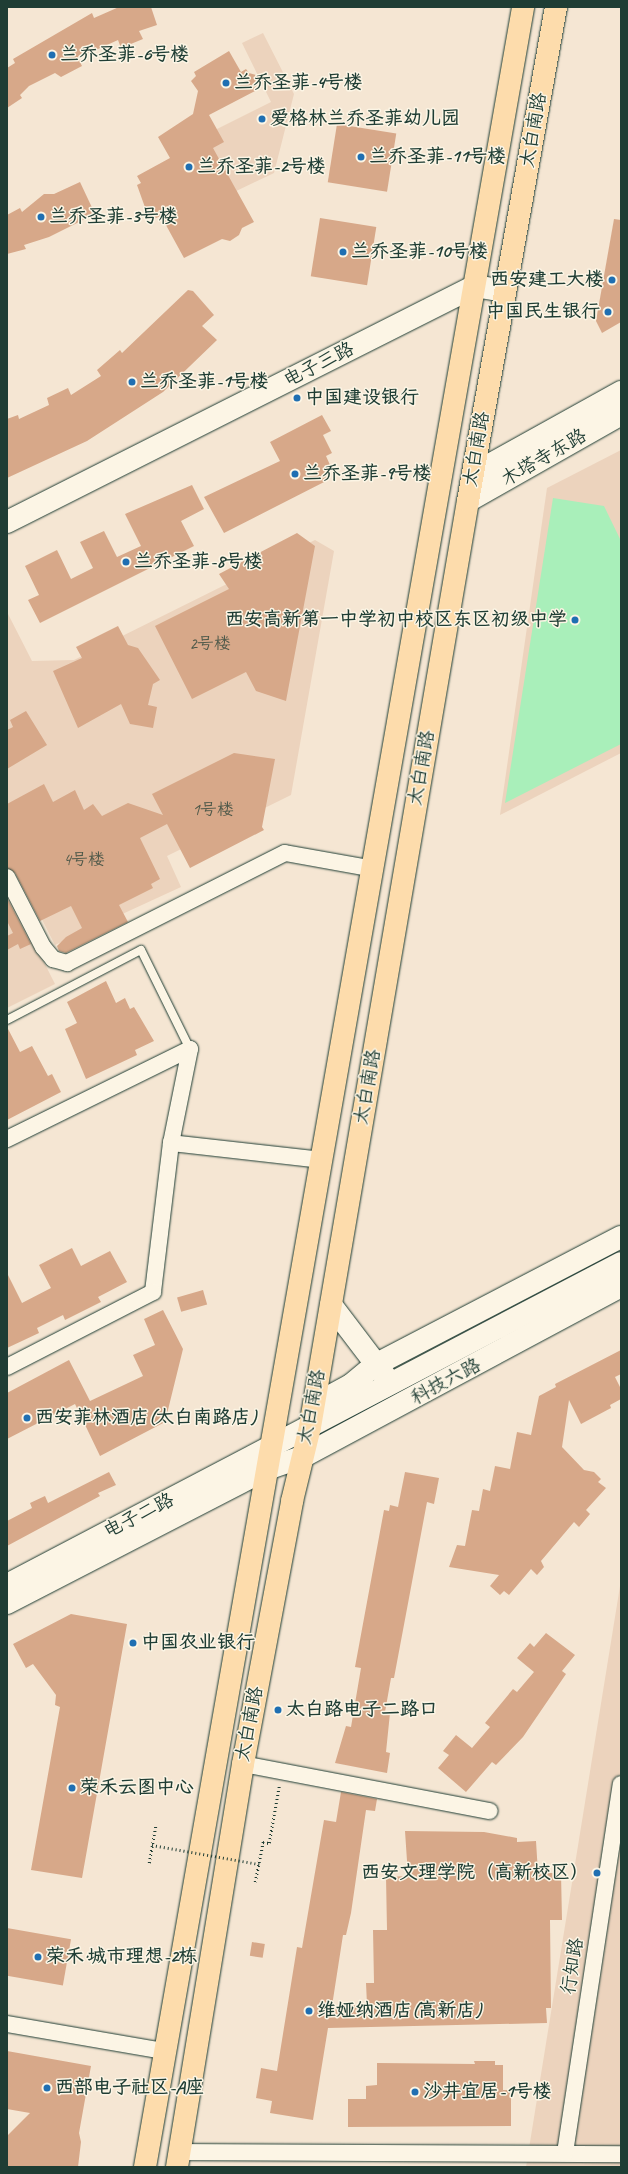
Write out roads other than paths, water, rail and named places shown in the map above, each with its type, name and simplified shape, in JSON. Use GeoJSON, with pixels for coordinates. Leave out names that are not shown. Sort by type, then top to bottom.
{"type":"FeatureCollection","features":[{"type":"Feature","properties":{"kind":"main road","name":"太白南路"},"geometry":{"type":"LineString","coordinates":[[145,2167],[164,2051],[374,869],[523,7]]}},
{"type":"Feature","properties":{"kind":"main road","name":"太白南路"},"geometry":{"type":"LineString","coordinates":[[178,2159],[243,1764],[300,1465],[314,1405],[504,291],[556,7]]}},
{"type":"Feature","properties":{"kind":"main road"},"geometry":{"type":"LineString","coordinates":[[475,286],[504,291]]}},
{"type":"Feature","properties":{"kind":"main road","name":"电子三路"},"geometry":{"type":"LineString","coordinates":[[7,522],[475,286]]}},
{"type":"Feature","properties":{"kind":"main road","name":"木塔寺东路"},"geometry":{"type":"LineString","coordinates":[[473,474],[621,392]]}},
{"type":"Feature","properties":{"kind":"main road","name":"木塔寺东路"},"geometry":{"type":"LineString","coordinates":[[468,502],[621,414]]}},
{"type":"Feature","properties":{"kind":"main road"},"geometry":{"type":"LineString","coordinates":[[314,1405],[350,1385],[375,1365],[621,1237]]}},
{"type":"Feature","properties":{"kind":"main road","name":"科技六路"},"geometry":{"type":"LineString","coordinates":[[272,1447],[621,1263]]}},
{"type":"Feature","properties":{"kind":"main road","name":"科技六路"},"geometry":{"type":"LineString","coordinates":[[267,1470],[300,1465],[621,1286]]}},
{"type":"Feature","properties":{"kind":"main road"},"geometry":{"type":"LineString","coordinates":[[331,1305],[375,1365],[393,1384]]}},
{"type":"Feature","properties":{"kind":"main road"},"geometry":{"type":"LineString","coordinates":[[300,1465],[621,1305]]}},
{"type":"Feature","properties":{"kind":"main road","name":"电子二路"},"geometry":{"type":"LineString","coordinates":[[7,1585],[272,1447]]}},
{"type":"Feature","properties":{"kind":"main road","name":"电子二路"},"geometry":{"type":"LineString","coordinates":[[7,1603],[267,1470]]}},
{"type":"Feature","properties":{"kind":"street"},"geometry":{"type":"LineString","coordinates":[[7,877],[43,947],[53,959],[67,963],[285,853],[374,869]]}},
{"type":"Feature","properties":{"kind":"street"},"geometry":{"type":"LineString","coordinates":[[7,1139],[190,1049]]}},
{"type":"Feature","properties":{"kind":"street"},"geometry":{"type":"LineString","coordinates":[[7,1367],[153,1292],[171,1143],[190,1049]]}},
{"type":"Feature","properties":{"kind":"street"},"geometry":{"type":"LineString","coordinates":[[171,1143],[323,1160]]}},
{"type":"Feature","properties":{"kind":"street"},"geometry":{"type":"LineString","coordinates":[[243,1764],[490,1810]]}},
{"type":"Feature","properties":{"kind":"street","name":"行知路"},"geometry":{"type":"LineString","coordinates":[[565,2153],[621,1784]]}},
{"type":"Feature","properties":{"kind":"street"},"geometry":{"type":"LineString","coordinates":[[7,2024],[164,2051]]}},
{"type":"Feature","properties":{"kind":"street"},"geometry":{"type":"LineString","coordinates":[[178,2159],[565,2153],[621,2154]]}},
{"type":"Feature","properties":{"kind":"lane"},"geometry":{"type":"LineString","coordinates":[[7,1020],[141,950],[190,1049]]}},
{"type":"Feature","properties":{"kind":"place","name":"兰乔圣菲-6号楼"},"geometry":{"type":"Point","coordinates":[52,55]}},
{"type":"Feature","properties":{"kind":"place","name":"兰乔圣菲-4号楼"},"geometry":{"type":"Point","coordinates":[226,83]}},
{"type":"Feature","properties":{"kind":"place","name":"爱格林兰乔圣菲幼儿园"},"geometry":{"type":"Point","coordinates":[262,119]}},
{"type":"Feature","properties":{"kind":"place","name":"兰乔圣菲-11号楼"},"geometry":{"type":"Point","coordinates":[361,157]}},
{"type":"Feature","properties":{"kind":"place","name":"兰乔圣菲-2号楼"},"geometry":{"type":"Point","coordinates":[189,167]}},
{"type":"Feature","properties":{"kind":"place","name":"兰乔圣菲-3号楼"},"geometry":{"type":"Point","coordinates":[41,217]}},
{"type":"Feature","properties":{"kind":"place","name":"兰乔圣菲-10号楼"},"geometry":{"type":"Point","coordinates":[343,252]}},
{"type":"Feature","properties":{"kind":"place","name":"西安建工大楼"},"geometry":{"type":"Point","coordinates":[612,280]}},
{"type":"Feature","properties":{"kind":"place","name":"中国民生银行"},"geometry":{"type":"Point","coordinates":[608,312]}},
{"type":"Feature","properties":{"kind":"place","name":"兰乔圣菲-1号楼"},"geometry":{"type":"Point","coordinates":[132,382]}},
{"type":"Feature","properties":{"kind":"place","name":"中国建设银行"},"geometry":{"type":"Point","coordinates":[297,398]}},
{"type":"Feature","properties":{"kind":"place","name":"兰乔圣菲-9号楼"},"geometry":{"type":"Point","coordinates":[295,474]}},
{"type":"Feature","properties":{"kind":"place","name":"兰乔圣菲-8号楼"},"geometry":{"type":"Point","coordinates":[126,562]}},
{"type":"Feature","properties":{"kind":"place","name":"西安高新第一中学初中校区东区初级中学"},"geometry":{"type":"Point","coordinates":[575,620]}},
{"type":"Feature","properties":{"kind":"place","name":"西安菲林酒店(太白南路店)"},"geometry":{"type":"Point","coordinates":[27,1418]}},
{"type":"Feature","properties":{"kind":"place","name":"中国农业银行"},"geometry":{"type":"Point","coordinates":[133,1643]}},
{"type":"Feature","properties":{"kind":"place","name":"太白路电子二路口"},"geometry":{"type":"Point","coordinates":[278,1710]}},
{"type":"Feature","properties":{"kind":"place","name":"荣禾云图中心"},"geometry":{"type":"Point","coordinates":[72,1788]}},
{"type":"Feature","properties":{"kind":"place","name":"西安文理学院（高新校区）"},"geometry":{"type":"Point","coordinates":[597,1873]}},
{"type":"Feature","properties":{"kind":"place","name":"荣禾·城市理想-2栋"},"geometry":{"type":"Point","coordinates":[38,1957]}},
{"type":"Feature","properties":{"kind":"place","name":"维娅纳酒店(高新店)"},"geometry":{"type":"Point","coordinates":[309,2011]}},
{"type":"Feature","properties":{"kind":"place","name":"西部电子社区-A座"},"geometry":{"type":"Point","coordinates":[47,2088]}},
{"type":"Feature","properties":{"kind":"place","name":"沙井宜居-1号楼"},"geometry":{"type":"Point","coordinates":[415,2092]}}]}
